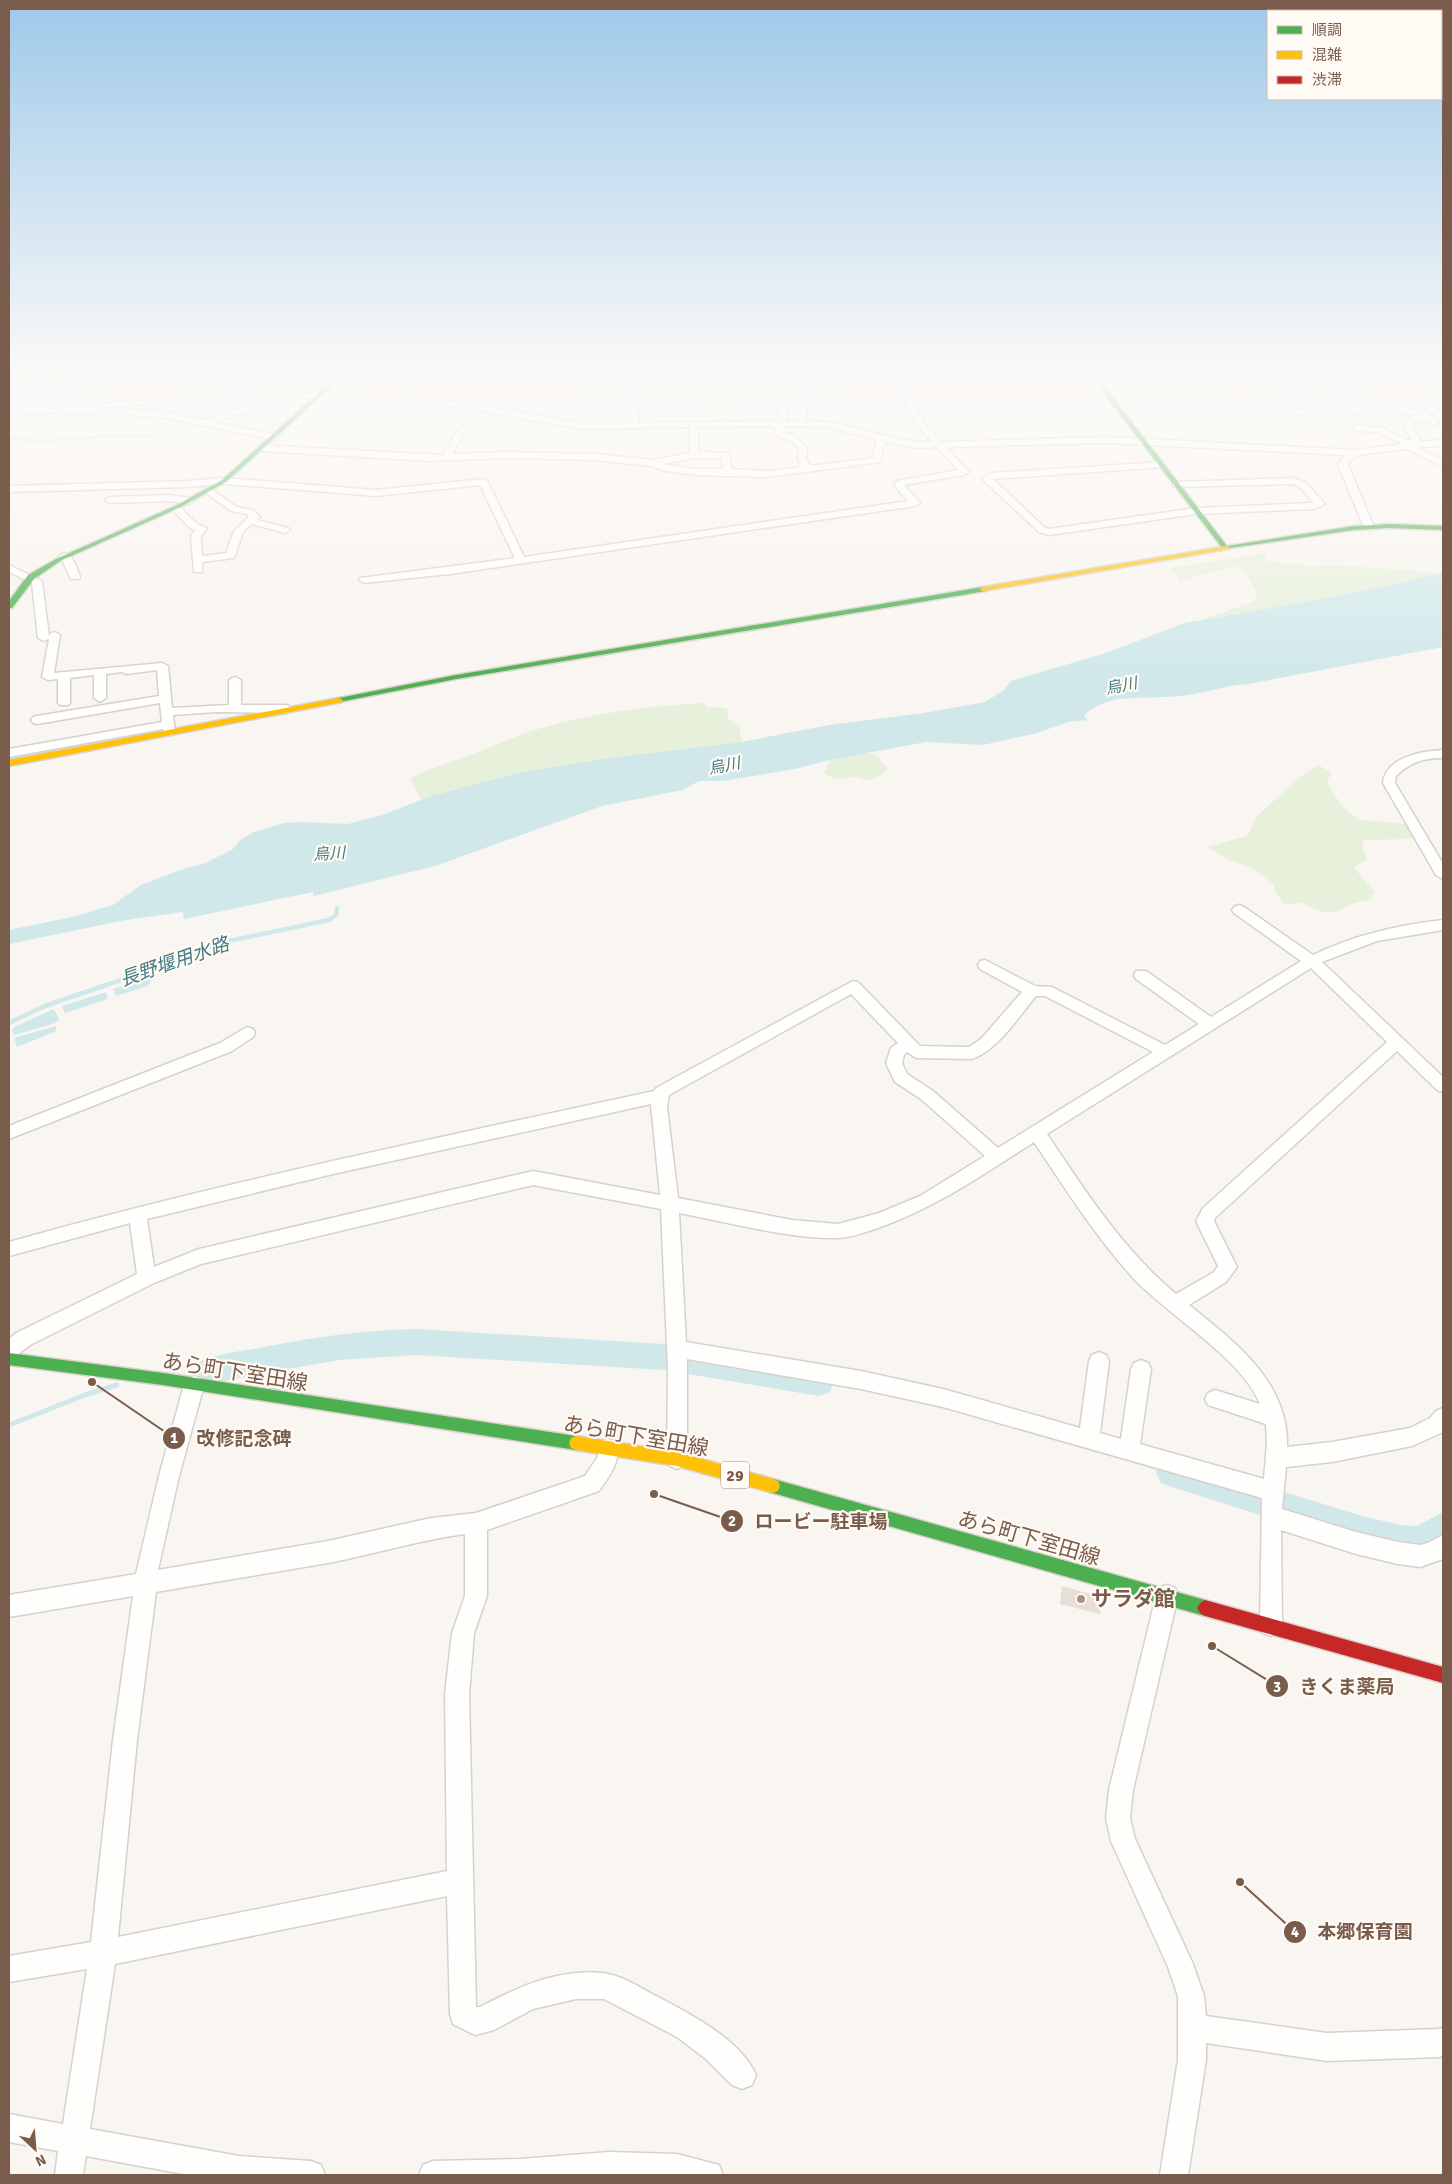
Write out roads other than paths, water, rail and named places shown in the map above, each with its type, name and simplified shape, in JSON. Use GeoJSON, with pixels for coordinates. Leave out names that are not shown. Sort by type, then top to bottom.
{"type":"FeatureCollection","features":[{"type":"Feature","properties":{"kind":"main road"},"geometry":{"type":"LineString","coordinates":[[1172,480],[1225,548]]}},
{"type":"Feature","properties":{"kind":"main road"},"geometry":{"type":"LineString","coordinates":[[9,606],[31,577],[64,556],[176,508],[224,481]]}},
{"type":"Feature","properties":{"kind":"main road"},"geometry":{"type":"LineString","coordinates":[[9,763],[81,748],[168,723],[297,708],[565,658],[1225,548],[1369,527],[1443,528]]}},
{"type":"Feature","properties":{"kind":"main road","name":"あら町下室田線"},"geometry":{"type":"LineString","coordinates":[[9,1358],[677,1459],[1443,1675]]}},
{"type":"Feature","properties":{"kind":"street"},"geometry":{"type":"LineString","coordinates":[[364,580],[450,571],[916,503],[899,485],[900,483],[918,480]]}},
{"type":"Feature","properties":{"kind":"street"},"geometry":{"type":"LineString","coordinates":[[987,480],[1042,530],[1049,532],[1196,511],[1314,506],[1320,504],[1303,485],[1294,481],[1176,485]]}},
{"type":"Feature","properties":{"kind":"street"},"geometry":{"type":"LineString","coordinates":[[1349,480],[1369,527]]}},
{"type":"Feature","properties":{"kind":"street"},"geometry":{"type":"LineString","coordinates":[[9,489],[224,481],[376,493],[483,482],[521,561]]}},
{"type":"Feature","properties":{"kind":"street"},"geometry":{"type":"LineString","coordinates":[[176,508],[194,527],[202,528],[196,536],[197,565],[230,556],[239,532],[255,517],[250,512],[234,508],[209,491]]}},
{"type":"Feature","properties":{"kind":"street"},"geometry":{"type":"LineString","coordinates":[[110,500],[170,498],[190,501]]}},
{"type":"Feature","properties":{"kind":"street"},"geometry":{"type":"LineString","coordinates":[[250,521],[285,530]]}},
{"type":"Feature","properties":{"kind":"street"},"geometry":{"type":"LineString","coordinates":[[64,556],[70,563],[75,577]]}},
{"type":"Feature","properties":{"kind":"street"},"geometry":{"type":"LineString","coordinates":[[9,568],[37,581],[49,636],[48,677],[126,668],[127,671],[162,666],[168,723]]}},
{"type":"Feature","properties":{"kind":"street"},"geometry":{"type":"LineString","coordinates":[[100,671],[100,698]]}},
{"type":"Feature","properties":{"kind":"street"},"geometry":{"type":"LineString","coordinates":[[64,676],[64,703]]}},
{"type":"Feature","properties":{"kind":"street"},"geometry":{"type":"LineString","coordinates":[[235,680],[235,708]]}},
{"type":"Feature","properties":{"kind":"street"},"geometry":{"type":"LineString","coordinates":[[37,720],[166,698]]}},
{"type":"Feature","properties":{"kind":"street"},"geometry":{"type":"LineString","coordinates":[[9,753],[168,723],[235,708],[297,708]]}},
{"type":"Feature","properties":{"kind":"street"},"geometry":{"type":"LineString","coordinates":[[1443,754],[1424,754],[1405,761],[1390,774],[1390,783],[1443,875]]}},
{"type":"Feature","properties":{"kind":"street"},"geometry":{"type":"LineString","coordinates":[[1239,910],[1312,961],[1443,1086]]}},
{"type":"Feature","properties":{"kind":"street"},"geometry":{"type":"LineString","coordinates":[[9,1350],[23,1339],[147,1278],[199,1257],[533,1178],[792,1227],[838,1231],[858,1227],[926,1201],[1212,1025],[1312,961],[1337,948],[1386,932],[1443,925]]}},
{"type":"Feature","properties":{"kind":"street"},"geometry":{"type":"LineString","coordinates":[[985,965],[1032,991],[1047,991],[1166,1052]]}},
{"type":"Feature","properties":{"kind":"street"},"geometry":{"type":"LineString","coordinates":[[1141,975],[1212,1025]]}},
{"type":"Feature","properties":{"kind":"street"},"geometry":{"type":"LineString","coordinates":[[677,1459],[677,1357],[670,1204],[659,1107],[662,1092],[853,986],[916,1052],[972,1053],[987,1043],[1032,991]]}},
{"type":"Feature","properties":{"kind":"street"},"geometry":{"type":"LineString","coordinates":[[9,1133],[226,1047],[247,1034]]}},
{"type":"Feature","properties":{"kind":"street"},"geometry":{"type":"LineString","coordinates":[[1176,1304],[1220,1277],[1228,1267],[1205,1221],[1209,1213],[1396,1042]]}},
{"type":"Feature","properties":{"kind":"street"},"geometry":{"type":"LineString","coordinates":[[908,1043],[897,1052],[894,1063],[901,1078],[927,1095],[997,1157]]}},
{"type":"Feature","properties":{"kind":"street"},"geometry":{"type":"LineString","coordinates":[[9,1249],[137,1214],[333,1167],[660,1096]]}},
{"type":"Feature","properties":{"kind":"street"},"geometry":{"type":"LineString","coordinates":[[1037,1133],[1121,1251],[1144,1278],[1237,1359],[1266,1391],[1275,1418],[1278,1458],[1272,1504],[1271,1626]]}},
{"type":"Feature","properties":{"kind":"street"},"geometry":{"type":"LineString","coordinates":[[137,1214],[147,1278]]}},
{"type":"Feature","properties":{"kind":"street"},"geometry":{"type":"LineString","coordinates":[[677,1357],[879,1384],[943,1398],[1129,1451],[1272,1504],[1356,1543],[1420,1556],[1433,1553],[1443,1546]]}},
{"type":"Feature","properties":{"kind":"street"},"geometry":{"type":"LineString","coordinates":[[1089,1439],[1099,1361]]}},
{"type":"Feature","properties":{"kind":"street"},"geometry":{"type":"LineString","coordinates":[[1129,1451],[1141,1369]]}},
{"type":"Feature","properties":{"kind":"street"},"geometry":{"type":"LineString","coordinates":[[69,2175],[102,1953],[125,1740],[148,1566],[169,1476],[194,1385]]}},
{"type":"Feature","properties":{"kind":"street"},"geometry":{"type":"LineString","coordinates":[[1215,1399],[1275,1418]]}},
{"type":"Feature","properties":{"kind":"street"},"geometry":{"type":"LineString","coordinates":[[1278,1458],[1332,1452],[1412,1437],[1437,1425],[1443,1417]]}},
{"type":"Feature","properties":{"kind":"street"},"geometry":{"type":"LineString","coordinates":[[9,1606],[373,1543],[431,1528],[476,1523],[592,1484],[607,1460],[608,1448]]}},
{"type":"Feature","properties":{"kind":"street"},"geometry":{"type":"LineString","coordinates":[[476,1523],[476,1596],[463,1633],[457,1694],[461,1989],[464,2014],[475,2022],[484,2020],[529,1996],[576,1986],[604,1986],[622,1993],[687,2027],[716,2049],[742,2075]]}},
{"type":"Feature","properties":{"kind":"street"},"geometry":{"type":"LineString","coordinates":[[1167,1596],[1121,1790],[1118,1818],[1123,1840],[1180,1964],[1191,1996],[1192,2060],[1174,2175]]}},
{"type":"Feature","properties":{"kind":"street"},"geometry":{"type":"LineString","coordinates":[[9,1969],[102,1953],[460,1881]]}},
{"type":"Feature","properties":{"kind":"street"},"geometry":{"type":"LineString","coordinates":[[1193,2028],[1327,2047],[1440,2043],[1443,2041]]}},
{"type":"Feature","properties":{"kind":"street"},"geometry":{"type":"LineString","coordinates":[[9,2128],[239,2170],[311,2175]]}},
{"type":"Feature","properties":{"kind":"street"},"geometry":{"type":"LineString","coordinates":[[433,2175],[521,2173],[610,2166],[677,2168],[709,2175]]}},
{"type":"Feature","properties":{"kind":"water","name":"烏川"},"geometry":{"type":"Polygon","coordinates":[[[1443,573],[1443,647],[1189,695],[1113,700],[1091,710],[1084,716],[1087,720],[1068,722],[1037,733],[983,745],[926,742],[830,760],[795,769],[723,781],[699,781],[683,790],[602,806],[435,866],[314,896],[313,892],[184,919],[183,912],[126,920],[9,944],[9,930],[72,917],[113,905],[141,885],[186,868],[203,864],[233,849],[240,840],[254,832],[284,823],[348,824],[385,814],[428,797],[521,772],[617,757],[742,742],[829,725],[924,713],[985,702],[1004,690],[1011,681],[1109,652],[1184,623],[1334,597],[1443,573]]]}},
{"type":"Feature","properties":{"kind":"water"},"geometry":{"type":"Polygon","coordinates":[[[144,979],[150,979],[151,982],[147,986],[116,996],[113,989],[144,979]]]}},
{"type":"Feature","properties":{"kind":"water"},"geometry":{"type":"Polygon","coordinates":[[[106,992],[108,999],[65,1013],[62,1006],[106,992]]]}},
{"type":"Feature","properties":{"kind":"water"},"geometry":{"type":"Polygon","coordinates":[[[54,1009],[59,1019],[55,1023],[14,1035],[12,1030],[16,1026],[54,1009]]]}},
{"type":"Feature","properties":{"kind":"water"},"geometry":{"type":"Polygon","coordinates":[[[56,1026],[56,1031],[17,1047],[14,1038],[56,1026]]]}},
{"type":"Feature","properties":{"kind":"waterway","name":"長野堰用水路"},"geometry":{"type":"LineString","coordinates":[[9,1023],[45,1006],[159,967],[219,943],[329,920],[336,915],[337,908]]}},
{"type":"Feature","properties":{"kind":"waterway"},"geometry":{"type":"LineString","coordinates":[[211,1370],[339,1347],[416,1342],[664,1357],[819,1382]]}},
{"type":"Feature","properties":{"kind":"waterway"},"geometry":{"type":"LineString","coordinates":[[9,1425],[85,1395],[117,1385]]}},
{"type":"Feature","properties":{"kind":"waterway"},"geometry":{"type":"LineString","coordinates":[[1172,1472],[1362,1532],[1401,1541],[1420,1542],[1443,1528]]}},
{"type":"Feature","properties":{"kind":"place","name":"改修記念碑"},"geometry":{"type":"Point","coordinates":[92,1382]}},
{"type":"Feature","properties":{"kind":"place","name":"ロービー駐車場"},"geometry":{"type":"Point","coordinates":[654,1494]}},
{"type":"Feature","properties":{"kind":"place","name":"サラダ館"},"geometry":{"type":"Point","coordinates":[1081,1599]}},
{"type":"Feature","properties":{"kind":"place","name":"きくま薬局"},"geometry":{"type":"Point","coordinates":[1212,1646]}},
{"type":"Feature","properties":{"kind":"place","name":"本郷保育園"},"geometry":{"type":"Point","coordinates":[1240,1882]}}]}
